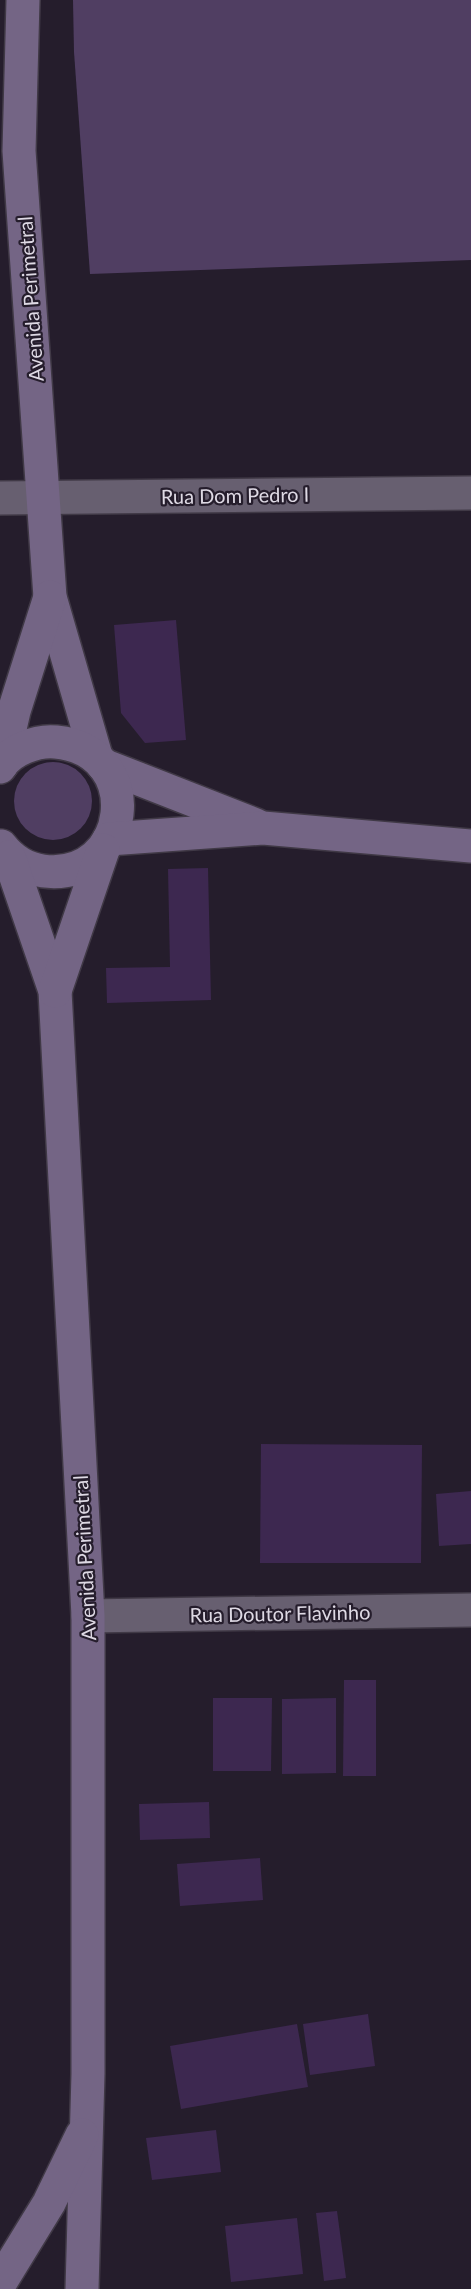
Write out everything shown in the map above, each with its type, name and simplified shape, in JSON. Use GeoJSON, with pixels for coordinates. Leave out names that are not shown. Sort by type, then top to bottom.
{"type":"FeatureCollection","features":[{"type":"Feature","properties":{"kind":"main road","name":"Avenida Perimetral"},"geometry":{"type":"LineString","coordinates":[[23,0],[19,151],[50,597],[99,761],[112,776],[119,801],[116,827],[106,844],[55,991]]}},
{"type":"Feature","properties":{"kind":"main road","name":"Avenida Perimetral"},"geometry":{"type":"LineString","coordinates":[[1,766],[14,711],[50,597]]}},
{"type":"Feature","properties":{"kind":"main road"},"geometry":{"type":"LineString","coordinates":[[1,766],[23,748],[47,741],[74,744],[99,761],[263,828]]}},
{"type":"Feature","properties":{"kind":"main road"},"geometry":{"type":"LineString","coordinates":[[5,851],[32,869],[57,873],[82,866],[106,844],[263,828],[471,846]]}},
{"type":"Feature","properties":{"kind":"main road","name":"Avenida Perimetral"},"geometry":{"type":"LineString","coordinates":[[5,851],[55,991],[88,1616],[86,2125],[82,2289]]}},
{"type":"Feature","properties":{"kind":"main road","name":"Avenida Perimetral"},"geometry":{"type":"LineString","coordinates":[[0,2283],[49,2203],[86,2125]]}},
{"type":"Feature","properties":{"kind":"street","name":"Rua Dom Pedro I"},"geometry":{"type":"LineString","coordinates":[[0,498],[471,493]]}},
{"type":"Feature","properties":{"kind":"street","name":"Rua Doutor Flavinho"},"geometry":{"type":"LineString","coordinates":[[88,1616],[471,1610]]}},
{"type":"Feature","properties":{"kind":"shaded area"},"geometry":{"type":"Polygon","coordinates":[[[73,0],[471,0],[471,260],[90,274],[74,52],[73,0]]]}},
{"type":"Feature","properties":{"kind":"shaded area"},"geometry":{"type":"Polygon","coordinates":[[[53,762],[68,765],[81,773],[89,786],[92,801],[89,816],[81,829],[68,837],[53,840],[38,837],[25,829],[17,816],[14,801],[17,786],[25,773],[38,765],[53,762]]]}},
{"type":"Feature","properties":{"kind":"building"},"geometry":{"type":"Polygon","coordinates":[[[176,620],[186,740],[145,743],[121,713],[114,625],[176,620]]]}},
{"type":"Feature","properties":{"kind":"building"},"geometry":{"type":"Polygon","coordinates":[[[208,868],[211,1000],[107,1003],[106,968],[170,967],[168,869],[208,868]]]}},
{"type":"Feature","properties":{"kind":"building"},"geometry":{"type":"Polygon","coordinates":[[[261,1444],[422,1445],[421,1563],[260,1563],[261,1444]]]}},
{"type":"Feature","properties":{"kind":"building"},"geometry":{"type":"Polygon","coordinates":[[[471,1491],[471,1544],[439,1546],[436,1494],[471,1491]]]}},
{"type":"Feature","properties":{"kind":"building"},"geometry":{"type":"Polygon","coordinates":[[[344,1680],[376,1680],[376,1776],[343,1776],[344,1680]]]}},
{"type":"Feature","properties":{"kind":"building"},"geometry":{"type":"Polygon","coordinates":[[[213,1698],[272,1698],[271,1771],[213,1771],[213,1698]]]}},
{"type":"Feature","properties":{"kind":"building"},"geometry":{"type":"Polygon","coordinates":[[[336,1698],[336,1773],[282,1774],[282,1699],[336,1698]]]}},
{"type":"Feature","properties":{"kind":"building"},"geometry":{"type":"Polygon","coordinates":[[[209,1802],[210,1838],[140,1840],[139,1804],[209,1802]]]}},
{"type":"Feature","properties":{"kind":"building"},"geometry":{"type":"Polygon","coordinates":[[[260,1858],[263,1900],[180,1906],[177,1864],[260,1858]]]}},
{"type":"Feature","properties":{"kind":"building"},"geometry":{"type":"Polygon","coordinates":[[[368,2014],[375,2066],[310,2075],[303,2024],[368,2014]]]}},
{"type":"Feature","properties":{"kind":"building"},"geometry":{"type":"Polygon","coordinates":[[[297,2024],[308,2087],[181,2109],[170,2046],[297,2024]]]}},
{"type":"Feature","properties":{"kind":"building"},"geometry":{"type":"Polygon","coordinates":[[[216,2130],[221,2172],[152,2180],[146,2138],[216,2130]]]}},
{"type":"Feature","properties":{"kind":"building"},"geometry":{"type":"Polygon","coordinates":[[[337,2211],[346,2278],[324,2281],[316,2213],[337,2211]]]}},
{"type":"Feature","properties":{"kind":"building"},"geometry":{"type":"Polygon","coordinates":[[[297,2218],[303,2274],[231,2282],[225,2226],[297,2218]]]}}]}
